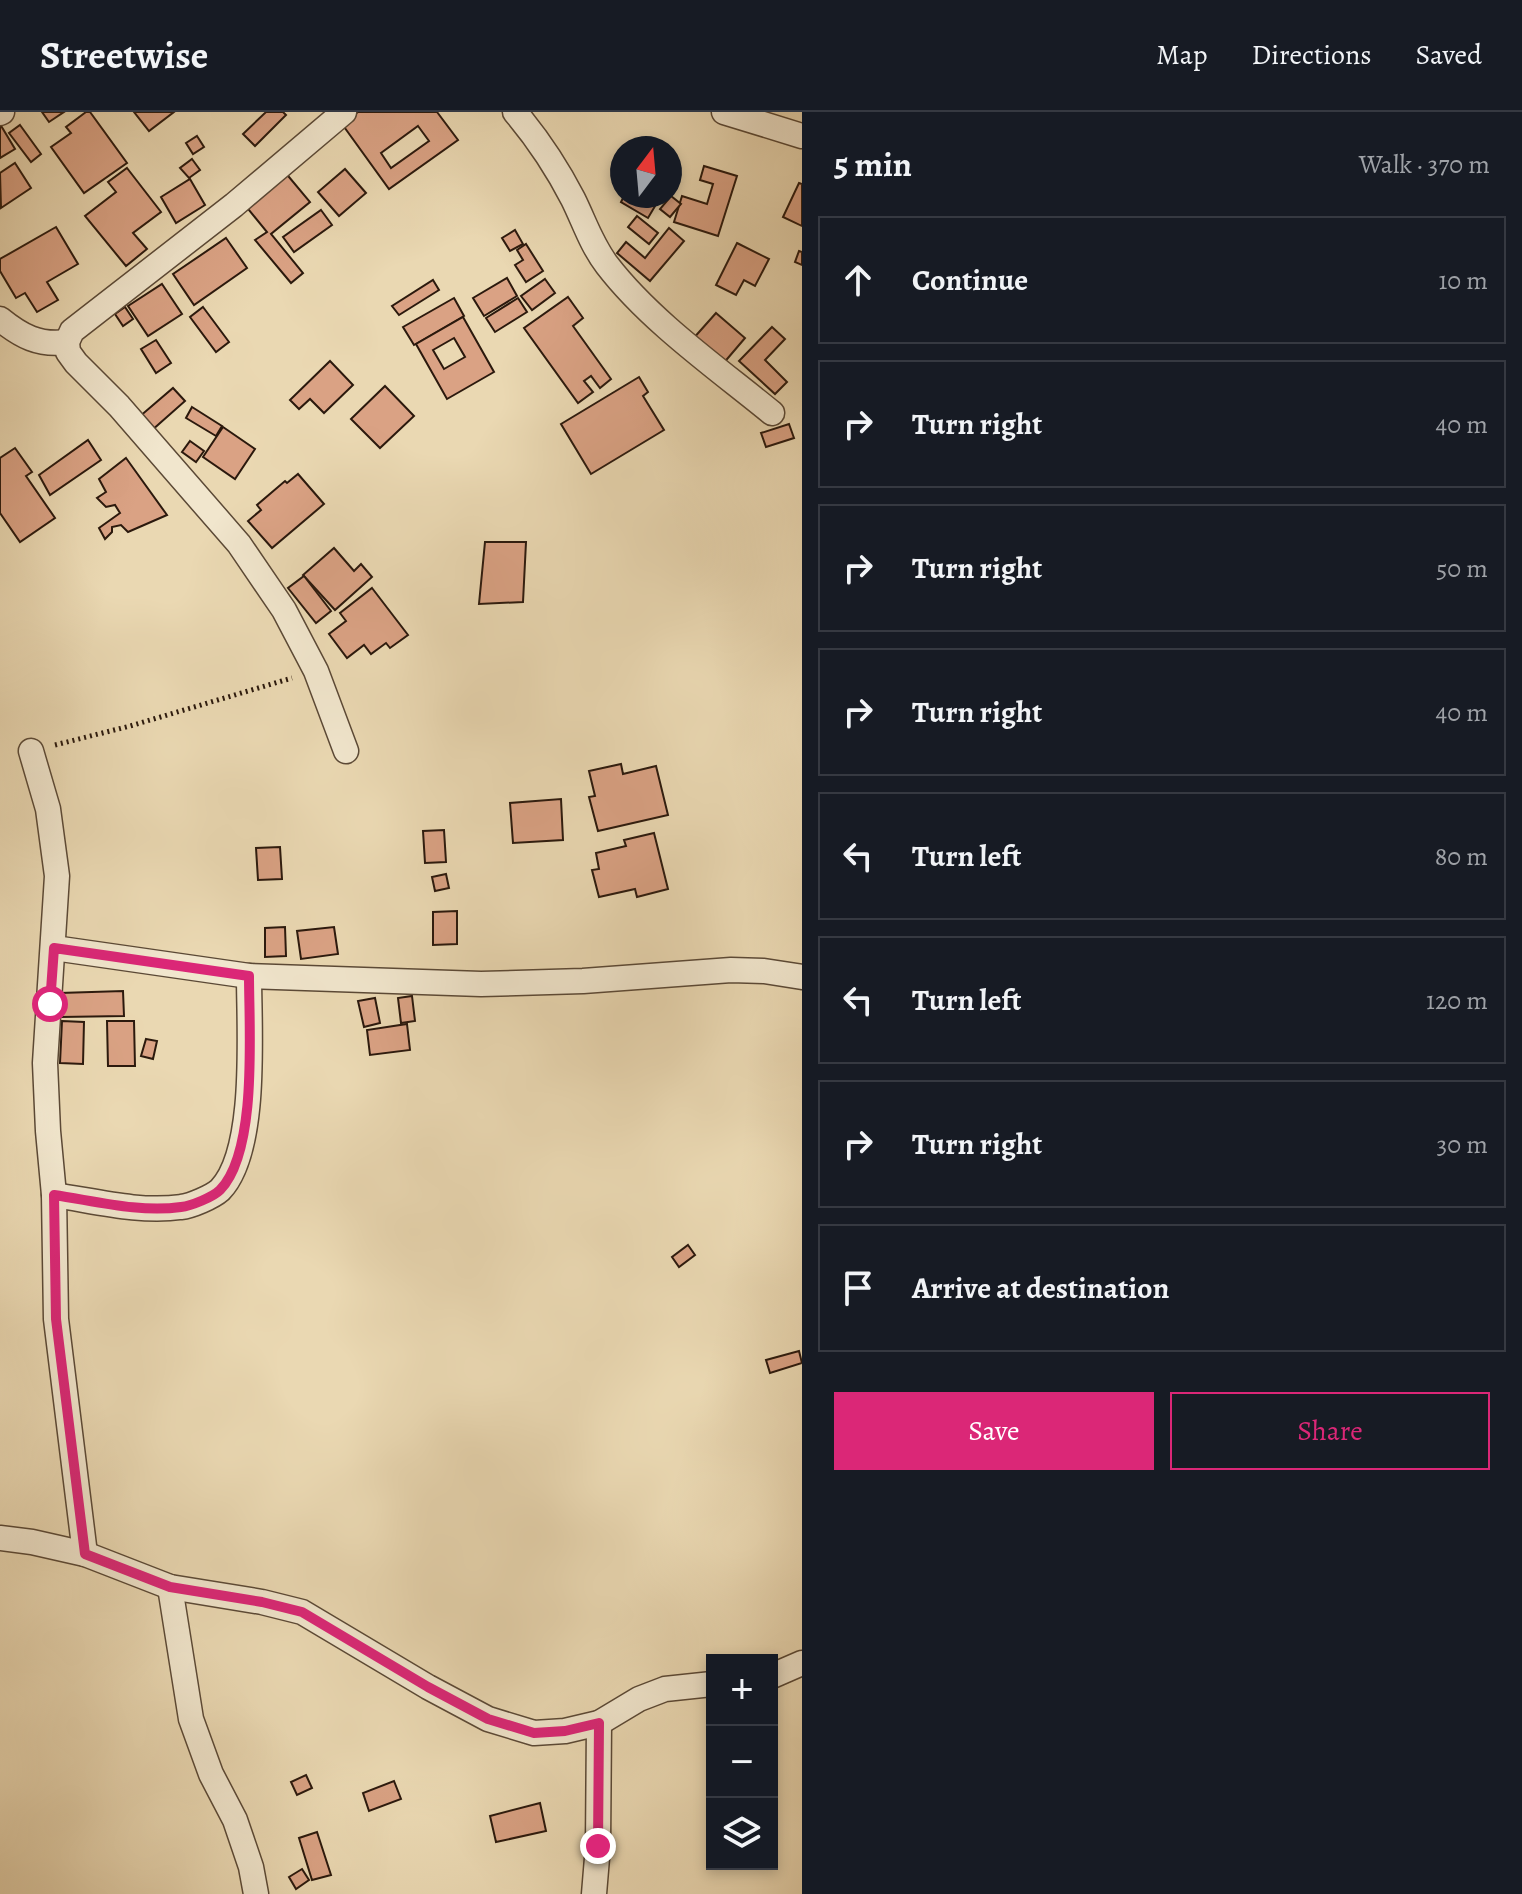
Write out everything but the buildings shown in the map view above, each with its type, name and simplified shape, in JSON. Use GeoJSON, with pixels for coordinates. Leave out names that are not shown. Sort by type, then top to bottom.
{"type":"FeatureCollection","features":[{"type":"Feature","properties":{"kind":"street"},"geometry":{"type":"LineString","coordinates":[[344,112],[234,205],[72,331],[67,342],[68,352],[76,363],[119,406],[239,544],[284,610],[316,671],[346,751]]}},
{"type":"Feature","properties":{"kind":"street"},"geometry":{"type":"LineString","coordinates":[[515,112],[551,162],[573,200],[589,237],[607,265],[640,301],[772,413]]}},
{"type":"Feature","properties":{"kind":"street"},"geometry":{"type":"LineString","coordinates":[[724,112],[802,136]]}},
{"type":"Feature","properties":{"kind":"street"},"geometry":{"type":"LineString","coordinates":[[0,319],[15,332],[34,341],[52,344],[67,342]]}},
{"type":"Feature","properties":{"kind":"street"},"geometry":{"type":"LineString","coordinates":[[31,751],[48,809],[57,876],[45,1063],[54,1195],[56,1319],[85,1554]]}},
{"type":"Feature","properties":{"kind":"street"},"geometry":{"type":"LineString","coordinates":[[54,948],[249,976],[481,984],[583,981],[731,970],[802,977]]}},
{"type":"Feature","properties":{"kind":"street"},"geometry":{"type":"LineString","coordinates":[[54,1195],[149,1209],[184,1207],[219,1192],[234,1169],[243,1135],[248,1094],[249,976]]}},
{"type":"Feature","properties":{"kind":"street"},"geometry":{"type":"LineString","coordinates":[[0,1538],[85,1554],[170,1587],[302,1612],[488,1719],[534,1733],[565,1731],[599,1723],[639,1699],[665,1689],[706,1685]]}},
{"type":"Feature","properties":{"kind":"street"},"geometry":{"type":"LineString","coordinates":[[170,1587],[191,1719],[211,1774],[235,1820],[251,1867],[256,1894]]}},
{"type":"Feature","properties":{"kind":"street"},"geometry":{"type":"LineString","coordinates":[[778,1673],[802,1663]]}},
{"type":"Feature","properties":{"kind":"street"},"geometry":{"type":"LineString","coordinates":[[594,1894],[599,1806],[599,1723]]}},
{"type":"Feature","properties":{"kind":"path"},"geometry":{"type":"LineString","coordinates":[[31,751],[130,726],[316,671]]}},
{"type":"Feature","properties":{"kind":"route"},"geometry":{"type":"LineString","coordinates":[[50,1004],[54,948],[249,976],[248,1094],[243,1135],[234,1169],[219,1192],[184,1207],[149,1209],[54,1195],[56,1319],[85,1554],[170,1587],[302,1612],[488,1719],[534,1733],[565,1731],[599,1723],[598,1846]]}}]}
